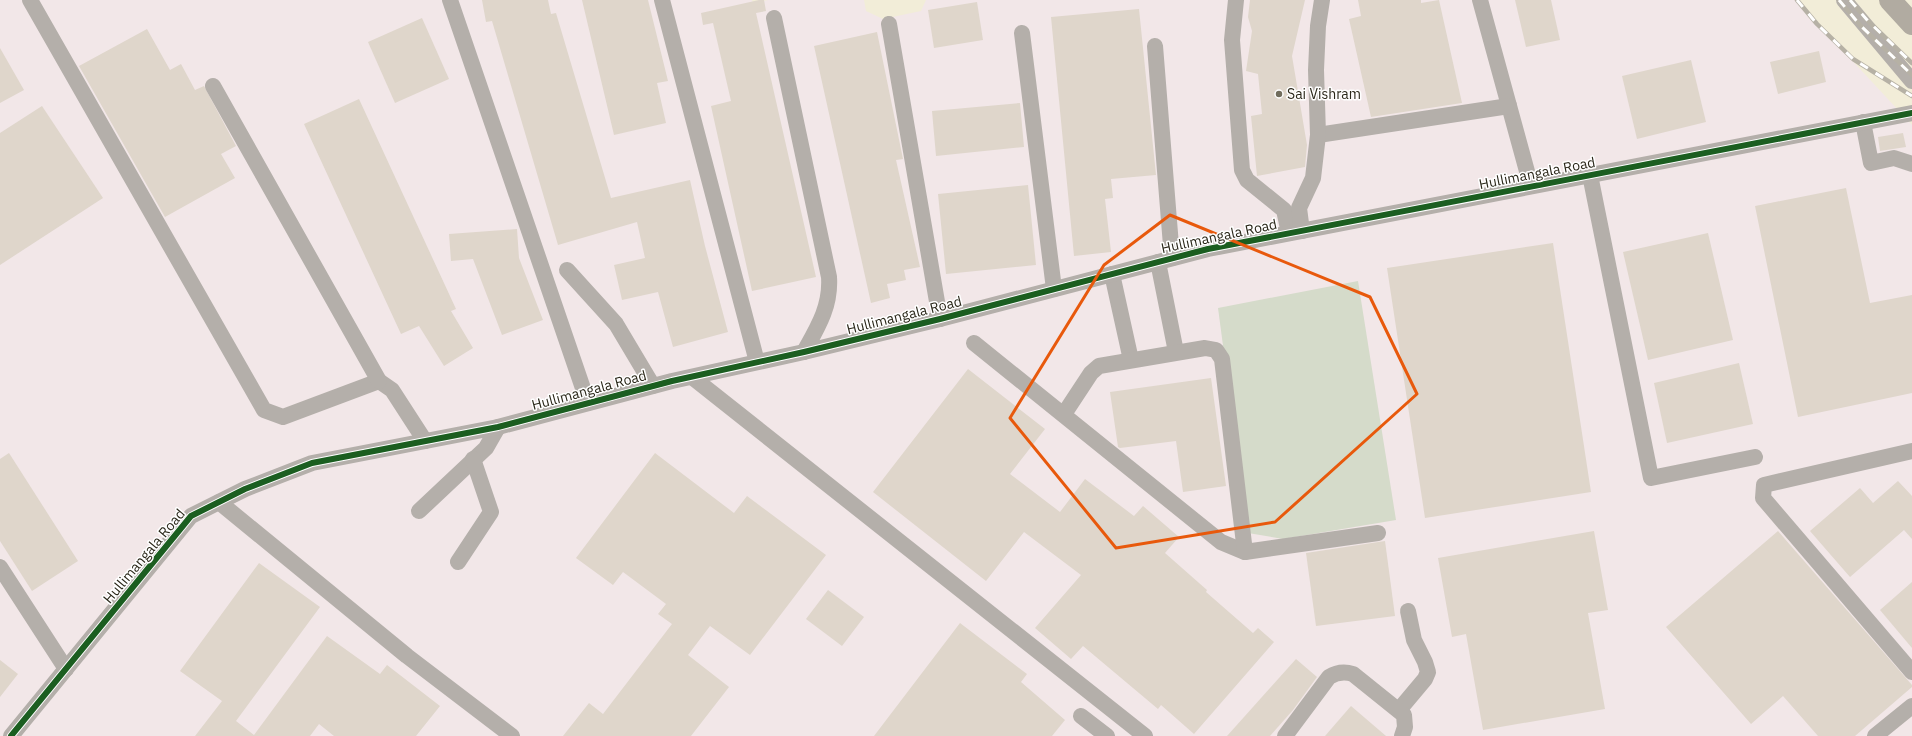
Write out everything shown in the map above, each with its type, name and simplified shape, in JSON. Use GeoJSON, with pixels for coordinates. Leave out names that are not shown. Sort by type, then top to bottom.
{"type":"FeatureCollection","features":[{"type":"Feature","properties":{"kind":"highway"},"geometry":{"type":"LineString","coordinates":[[1890,0],[1912,24]]}},
{"type":"Feature","properties":{"kind":"street"},"geometry":{"type":"LineString","coordinates":[[30,0],[264,410],[283,418],[379,381]]}},
{"type":"Feature","properties":{"kind":"street"},"geometry":{"type":"LineString","coordinates":[[450,0],[588,403]]}},
{"type":"Feature","properties":{"kind":"street"},"geometry":{"type":"LineString","coordinates":[[662,0],[757,362]]}},
{"type":"Feature","properties":{"kind":"street"},"geometry":{"type":"LineString","coordinates":[[1236,0],[1232,40],[1242,170],[1247,180],[1292,209]]}},
{"type":"Feature","properties":{"kind":"street"},"geometry":{"type":"LineString","coordinates":[[1295,232],[1292,209],[1313,178],[1318,135],[1316,70],[1318,26],[1322,0]]}},
{"type":"Feature","properties":{"kind":"street"},"geometry":{"type":"LineString","coordinates":[[1480,0],[1531,186]]}},
{"type":"Feature","properties":{"kind":"street"},"geometry":{"type":"LineString","coordinates":[[1844,0],[1912,81]]}},
{"type":"Feature","properties":{"kind":"street"},"geometry":{"type":"LineString","coordinates":[[774,18],[830,277],[828,301],[824,317],[804,352]]}},
{"type":"Feature","properties":{"kind":"street"},"geometry":{"type":"LineString","coordinates":[[889,24],[940,318]]}},
{"type":"Feature","properties":{"kind":"street"},"geometry":{"type":"LineString","coordinates":[[1022,33],[1054,289]]}},
{"type":"Feature","properties":{"kind":"street"},"geometry":{"type":"LineString","coordinates":[[1155,46],[1165,260],[1176,352]]}},
{"type":"Feature","properties":{"kind":"street"},"geometry":{"type":"LineString","coordinates":[[213,86],[379,381],[392,390],[425,441]]}},
{"type":"Feature","properties":{"kind":"street"},"geometry":{"type":"LineString","coordinates":[[1318,135],[1509,106]]}},
{"type":"Feature","properties":{"kind":"street","name":"Hullimangala Road"},"geometry":{"type":"LineString","coordinates":[[11,736],[191,516],[245,489],[312,464],[498,427],[653,386],[804,352],[1208,249],[1912,113]]}},
{"type":"Feature","properties":{"kind":"street"},"geometry":{"type":"LineString","coordinates":[[1863,122],[1871,163],[1894,158],[1912,164]]}},
{"type":"Feature","properties":{"kind":"street"},"geometry":{"type":"LineString","coordinates":[[1590,175],[1651,478],[1755,457]]}},
{"type":"Feature","properties":{"kind":"street"},"geometry":{"type":"LineString","coordinates":[[567,270],[616,324],[653,386]]}},
{"type":"Feature","properties":{"kind":"street"},"geometry":{"type":"LineString","coordinates":[[1112,274],[1131,360]]}},
{"type":"Feature","properties":{"kind":"street"},"geometry":{"type":"LineString","coordinates":[[974,343],[1221,542],[1245,552],[1378,533]]}},
{"type":"Feature","properties":{"kind":"street"},"geometry":{"type":"LineString","coordinates":[[1064,414],[1095,369],[1104,364],[1205,348],[1216,350],[1220,354],[1245,552]]}},
{"type":"Feature","properties":{"kind":"street"},"geometry":{"type":"LineString","coordinates":[[692,377],[1145,736]]}},
{"type":"Feature","properties":{"kind":"street"},"geometry":{"type":"LineString","coordinates":[[419,511],[486,448],[498,427]]}},
{"type":"Feature","properties":{"kind":"street"},"geometry":{"type":"LineString","coordinates":[[1912,451],[1764,486],[1763,498],[1912,672]]}},
{"type":"Feature","properties":{"kind":"street"},"geometry":{"type":"LineString","coordinates":[[458,562],[491,512],[473,459]]}},
{"type":"Feature","properties":{"kind":"street"},"geometry":{"type":"LineString","coordinates":[[218,502],[407,656],[512,736]]}},
{"type":"Feature","properties":{"kind":"street"},"geometry":{"type":"LineString","coordinates":[[0,567],[66,669]]}},
{"type":"Feature","properties":{"kind":"street"},"geometry":{"type":"LineString","coordinates":[[1399,710],[1425,679],[1428,672],[1425,662],[1414,640],[1408,611]]}},
{"type":"Feature","properties":{"kind":"street"},"geometry":{"type":"LineString","coordinates":[[1285,736],[1329,677],[1340,672],[1353,674],[1399,710],[1405,721],[1402,736]]}},
{"type":"Feature","properties":{"kind":"street"},"geometry":{"type":"LineString","coordinates":[[1875,736],[1912,706]]}},
{"type":"Feature","properties":{"kind":"street"},"geometry":{"type":"LineString","coordinates":[[1081,716],[1107,736]]}},
{"type":"Feature","properties":{"kind":"highlighted area"},"geometry":{"type":"Polygon","coordinates":[[[1170,215],[1370,297],[1417,394],[1275,522],[1116,548],[1010,418],[1104,265],[1170,215]]]}},
{"type":"Feature","properties":{"kind":"shaded area"},"geometry":{"type":"Polygon","coordinates":[[[0,0],[752,0],[753,3],[768,0],[864,0],[866,11],[883,19],[921,11],[926,0],[1796,0],[1912,125],[1912,736],[0,736],[0,0]]]}},
{"type":"Feature","properties":{"kind":"green space"},"geometry":{"type":"Polygon","coordinates":[[[1358,281],[1396,520],[1283,539],[1248,533],[1218,308],[1358,281]]]}},
{"type":"Feature","properties":{"kind":"building"},"geometry":{"type":"Polygon","coordinates":[[[482,0],[548,0],[551,14],[556,13],[611,198],[690,180],[705,246],[728,332],[673,347],[658,292],[622,300],[614,265],[645,258],[637,222],[558,245],[492,21],[486,22],[482,0]]]}},
{"type":"Feature","properties":{"kind":"building"},"geometry":{"type":"Polygon","coordinates":[[[582,0],[648,0],[668,81],[657,83],[666,123],[614,135],[582,0]]]}},
{"type":"Feature","properties":{"kind":"building"},"geometry":{"type":"Polygon","coordinates":[[[764,0],[766,11],[756,13],[816,277],[752,291],[711,106],[731,101],[713,23],[703,25],[701,13],[764,0]]]}},
{"type":"Feature","properties":{"kind":"building","name":"Sai Vishram"},"geometry":{"type":"Polygon","coordinates":[[[1250,0],[1305,0],[1292,56],[1307,145],[1305,167],[1257,176],[1251,116],[1262,114],[1258,74],[1246,71],[1252,31],[1248,17],[1250,0]]]}},
{"type":"Feature","properties":{"kind":"building"},"geometry":{"type":"Polygon","coordinates":[[[1358,0],[1421,0],[1421,3],[1439,0],[1462,103],[1371,117],[1349,19],[1361,16],[1358,0]]]}},
{"type":"Feature","properties":{"kind":"building"},"geometry":{"type":"Polygon","coordinates":[[[1515,0],[1551,0],[1560,40],[1526,47],[1515,0]]]}},
{"type":"Feature","properties":{"kind":"building"},"geometry":{"type":"Polygon","coordinates":[[[977,2],[983,40],[934,48],[928,10],[977,2]]]}},
{"type":"Feature","properties":{"kind":"building"},"geometry":{"type":"Polygon","coordinates":[[[1139,9],[1156,175],[1111,179],[1113,198],[1105,199],[1111,252],[1074,256],[1051,17],[1139,9]]]}},
{"type":"Feature","properties":{"kind":"building"},"geometry":{"type":"Polygon","coordinates":[[[422,18],[449,79],[395,103],[368,42],[422,18]]]}},
{"type":"Feature","properties":{"kind":"building"},"geometry":{"type":"Polygon","coordinates":[[[147,29],[170,70],[181,64],[195,90],[204,86],[236,146],[221,154],[235,178],[165,217],[79,66],[147,29]]]}},
{"type":"Feature","properties":{"kind":"building"},"geometry":{"type":"Polygon","coordinates":[[[877,32],[903,159],[896,160],[920,267],[904,270],[906,280],[887,284],[890,298],[871,303],[814,46],[877,32]]]}},
{"type":"Feature","properties":{"kind":"building"},"geometry":{"type":"Polygon","coordinates":[[[0,48],[24,90],[0,103],[0,48]]]}},
{"type":"Feature","properties":{"kind":"building"},"geometry":{"type":"Polygon","coordinates":[[[1819,51],[1826,82],[1778,94],[1770,62],[1819,51]]]}},
{"type":"Feature","properties":{"kind":"building"},"geometry":{"type":"Polygon","coordinates":[[[1691,60],[1706,122],[1637,139],[1622,76],[1691,60]]]}},
{"type":"Feature","properties":{"kind":"building"},"geometry":{"type":"Polygon","coordinates":[[[359,99],[456,309],[451,311],[473,348],[444,366],[419,326],[401,334],[304,124],[359,99]]]}},
{"type":"Feature","properties":{"kind":"building"},"geometry":{"type":"Polygon","coordinates":[[[1020,103],[1024,147],[936,156],[932,111],[1020,103]]]}},
{"type":"Feature","properties":{"kind":"building"},"geometry":{"type":"Polygon","coordinates":[[[42,106],[103,198],[0,265],[0,133],[42,106]]]}},
{"type":"Feature","properties":{"kind":"building"},"geometry":{"type":"Polygon","coordinates":[[[1903,133],[1906,147],[1880,151],[1878,137],[1903,133]]]}},
{"type":"Feature","properties":{"kind":"building"},"geometry":{"type":"Polygon","coordinates":[[[1028,185],[1036,265],[946,274],[938,194],[1028,185]]]}},
{"type":"Feature","properties":{"kind":"building"},"geometry":{"type":"Polygon","coordinates":[[[1846,188],[1870,303],[1912,295],[1912,393],[1798,417],[1755,206],[1846,188]]]}},
{"type":"Feature","properties":{"kind":"building"},"geometry":{"type":"Polygon","coordinates":[[[517,229],[519,258],[543,320],[502,335],[473,259],[451,261],[449,234],[517,229]]]}},
{"type":"Feature","properties":{"kind":"building"},"geometry":{"type":"Polygon","coordinates":[[[1708,233],[1733,340],[1648,360],[1623,252],[1708,233]]]}},
{"type":"Feature","properties":{"kind":"building"},"geometry":{"type":"Polygon","coordinates":[[[1553,243],[1591,492],[1425,518],[1387,268],[1553,243]]]}},
{"type":"Feature","properties":{"kind":"building"},"geometry":{"type":"Polygon","coordinates":[[[1739,363],[1753,424],[1667,443],[1654,383],[1739,363]]]}},
{"type":"Feature","properties":{"kind":"building"},"geometry":{"type":"Polygon","coordinates":[[[968,369],[1045,429],[1010,474],[1060,512],[1085,479],[1134,516],[1143,506],[1179,537],[1165,553],[1207,590],[1206,592],[1253,633],[1258,628],[1274,642],[1194,734],[1161,705],[1158,709],[1083,646],[1071,659],[1035,628],[1081,575],[1024,532],[986,581],[873,492],[968,369]]]}},
{"type":"Feature","properties":{"kind":"building"},"geometry":{"type":"Polygon","coordinates":[[[1211,378],[1226,486],[1183,492],[1176,441],[1120,448],[1118,447],[1110,392],[1211,378]]]}},
{"type":"Feature","properties":{"kind":"building"},"geometry":{"type":"Polygon","coordinates":[[[9,453],[78,561],[32,591],[0,541],[0,459],[9,453]]]}},
{"type":"Feature","properties":{"kind":"building"},"geometry":{"type":"Polygon","coordinates":[[[655,453],[734,513],[747,496],[826,555],[750,655],[710,626],[688,655],[729,687],[691,736],[563,736],[589,703],[603,714],[672,624],[658,614],[666,604],[623,572],[613,585],[576,558],[655,453]]]}},
{"type":"Feature","properties":{"kind":"building"},"geometry":{"type":"Polygon","coordinates":[[[1898,481],[1912,496],[1912,539],[1904,530],[1850,577],[1810,531],[1860,488],[1873,503],[1898,481]]]}},
{"type":"Feature","properties":{"kind":"building"},"geometry":{"type":"Polygon","coordinates":[[[1594,531],[1608,610],[1588,613],[1605,709],[1483,730],[1466,634],[1452,637],[1438,558],[1594,531]]]}},
{"type":"Feature","properties":{"kind":"building"},"geometry":{"type":"Polygon","coordinates":[[[1778,531],[1912,685],[1912,687],[1855,736],[1818,736],[1783,696],[1751,724],[1666,627],[1778,531]]]}},
{"type":"Feature","properties":{"kind":"building"},"geometry":{"type":"Polygon","coordinates":[[[1385,541],[1395,616],[1316,626],[1306,553],[1385,541]]]}},
{"type":"Feature","properties":{"kind":"building"},"geometry":{"type":"Polygon","coordinates":[[[259,563],[320,607],[236,721],[254,735],[327,636],[380,674],[387,665],[440,706],[416,736],[334,736],[319,724],[310,736],[195,736],[222,701],[180,671],[259,563]]]}},
{"type":"Feature","properties":{"kind":"building"},"geometry":{"type":"Polygon","coordinates":[[[1912,582],[1912,648],[1880,610],[1912,582]]]}},
{"type":"Feature","properties":{"kind":"building"},"geometry":{"type":"Polygon","coordinates":[[[828,590],[864,617],[842,646],[806,619],[828,590]]]}},
{"type":"Feature","properties":{"kind":"building"},"geometry":{"type":"Polygon","coordinates":[[[960,623],[1027,674],[1021,682],[1065,720],[1052,736],[874,736],[960,623]]]}},
{"type":"Feature","properties":{"kind":"building"},"geometry":{"type":"Polygon","coordinates":[[[1296,659],[1317,677],[1293,710],[1270,736],[1227,736],[1296,659]]]}},
{"type":"Feature","properties":{"kind":"building"},"geometry":{"type":"Polygon","coordinates":[[[0,660],[18,674],[0,697],[0,660]]]}},
{"type":"Feature","properties":{"kind":"building"},"geometry":{"type":"Polygon","coordinates":[[[1351,706],[1386,736],[1325,736],[1351,706]]]}},
{"type":"Feature","properties":{"kind":"railway"},"geometry":{"type":"LineString","coordinates":[[1797,0],[1817,24],[1853,59],[1912,96]]}},
{"type":"Feature","properties":{"kind":"railway"},"geometry":{"type":"LineString","coordinates":[[1839,0],[1860,25],[1912,75]]}},
{"type":"Feature","properties":{"kind":"railway"},"geometry":{"type":"LineString","coordinates":[[1850,0],[1868,21],[1912,63]]}},
{"type":"Feature","properties":{"kind":"cycle path"},"geometry":{"type":"LineString","coordinates":[[11,736],[191,516],[245,489],[312,463],[498,427],[672,381],[804,352],[940,319],[1208,249],[1912,113]]}},
{"type":"Feature","properties":{"kind":"place","name":"Sai Vishram"},"geometry":{"type":"Point","coordinates":[1279,94]}}]}
